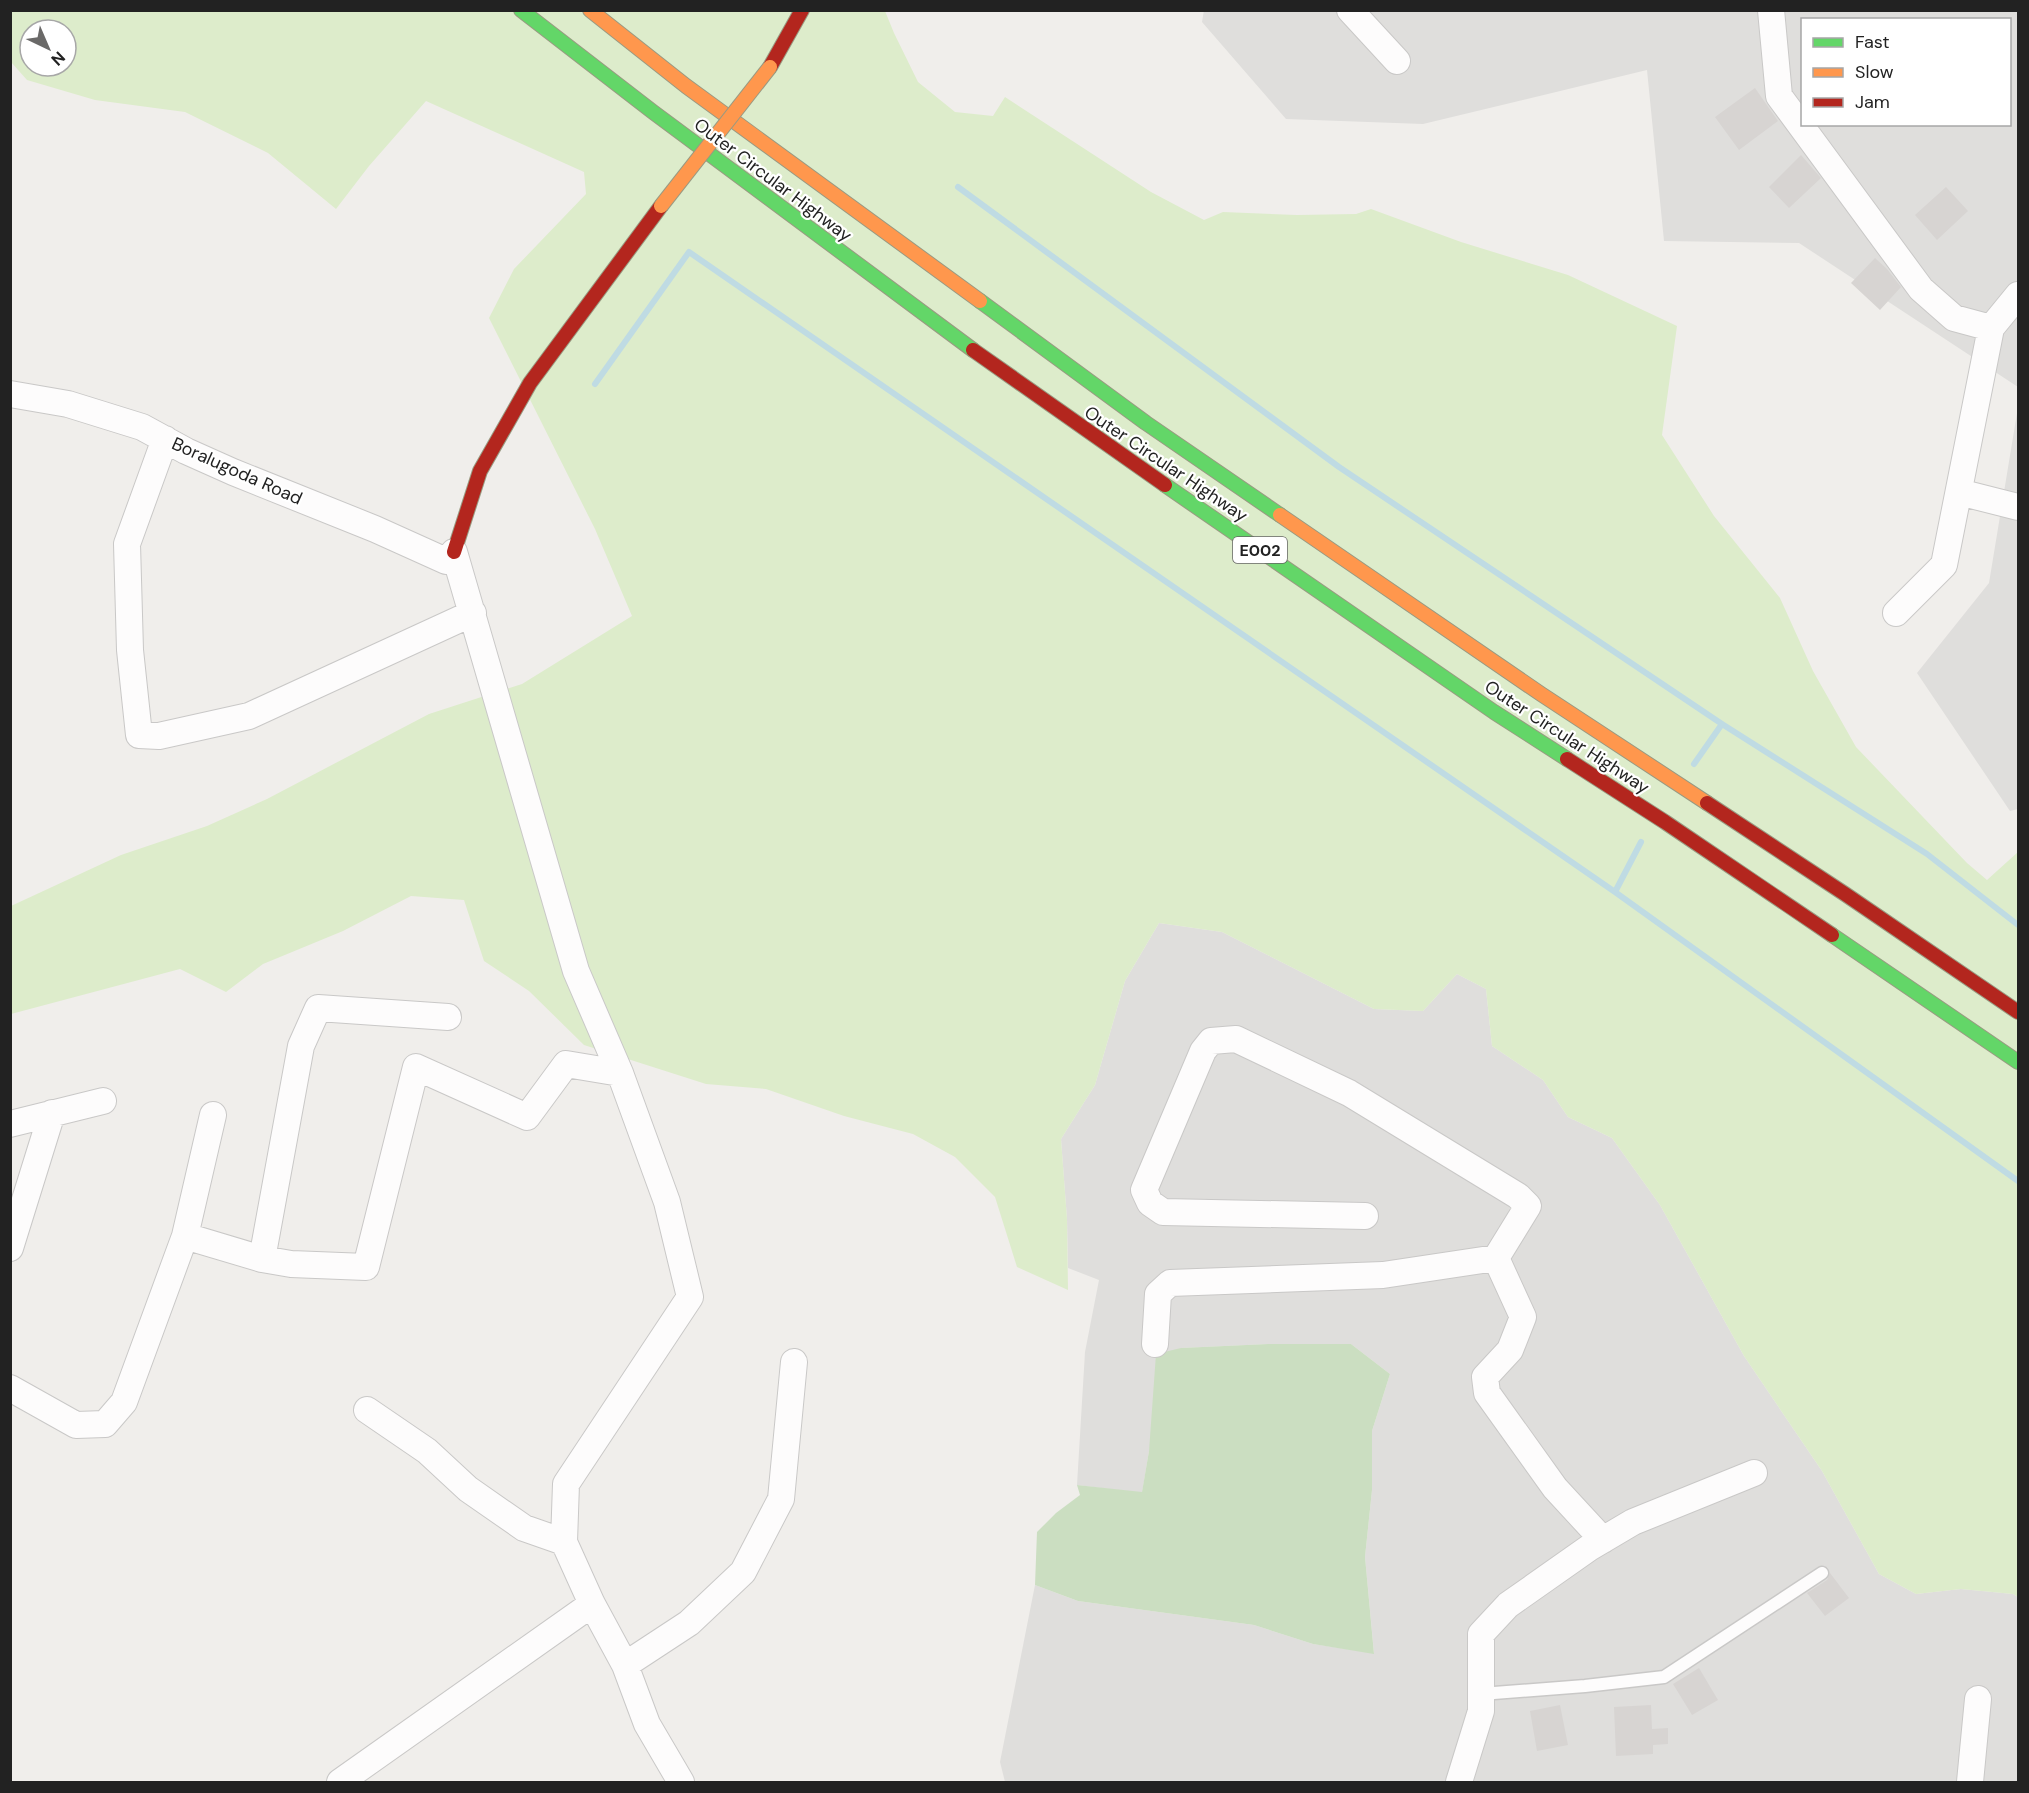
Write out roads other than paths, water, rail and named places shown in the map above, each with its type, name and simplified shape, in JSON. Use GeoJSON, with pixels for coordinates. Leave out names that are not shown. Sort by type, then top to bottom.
{"type":"FeatureCollection","features":[{"type":"Feature","properties":{"kind":"main road","name":"Outer Circular Highway"},"geometry":{"type":"LineString","coordinates":[[521,10],[671,126],[945,331],[1104,444],[1494,712],[1665,822],[2019,1062]]}},
{"type":"Feature","properties":{"kind":"main road","name":"Outer Circular Highway"},"geometry":{"type":"LineString","coordinates":[[590,10],[696,93],[1146,423],[1541,694],[1845,894],[2019,1012]]}},
{"type":"Feature","properties":{"kind":"main road"},"geometry":{"type":"LineString","coordinates":[[454,552],[480,471],[530,383],[661,206],[770,67],[802,10]]}},
{"type":"Feature","properties":{"kind":"street"},"geometry":{"type":"LineString","coordinates":[[1350,10],[1397,62]]}},
{"type":"Feature","properties":{"kind":"street"},"geometry":{"type":"LineString","coordinates":[[1772,10],[1779,96],[1921,290],[1954,318],[1991,328]]}},
{"type":"Feature","properties":{"kind":"street"},"geometry":{"type":"LineString","coordinates":[[1896,613],[1944,565],[1991,328],[2019,295]]}},
{"type":"Feature","properties":{"kind":"street","name":"Boralugoda Road"},"geometry":{"type":"LineString","coordinates":[[10,394],[68,404],[142,427],[233,472],[375,529],[446,561],[454,552]]}},
{"type":"Feature","properties":{"kind":"street"},"geometry":{"type":"LineString","coordinates":[[165,440],[127,544],[130,650],[139,735],[159,736],[249,716],[473,613]]}},
{"type":"Feature","properties":{"kind":"street"},"geometry":{"type":"LineString","coordinates":[[1959,492],[2019,507]]}},
{"type":"Feature","properties":{"kind":"street"},"geometry":{"type":"LineString","coordinates":[[454,552],[576,971],[620,1073],[667,1202],[690,1297],[566,1484],[564,1542],[592,1604],[625,1665],[647,1724],[681,1782]]}},
{"type":"Feature","properties":{"kind":"street"},"geometry":{"type":"LineString","coordinates":[[262,1258],[301,1046],[318,1008],[448,1017]]}},
{"type":"Feature","properties":{"kind":"street"},"geometry":{"type":"LineString","coordinates":[[1155,1344],[1158,1294],[1170,1283],[1383,1275],[1496,1258],[1528,1206],[1518,1196],[1349,1093],[1236,1039],[1211,1041],[1203,1051],[1144,1190],[1150,1203],[1162,1212],[1365,1216]]}},
{"type":"Feature","properties":{"kind":"street"},"geometry":{"type":"LineString","coordinates":[[185,1236],[291,1264],[366,1267],[416,1067],[527,1117],[566,1064],[620,1073]]}},
{"type":"Feature","properties":{"kind":"street"},"geometry":{"type":"LineString","coordinates":[[10,1124],[103,1101]]}},
{"type":"Feature","properties":{"kind":"street"},"geometry":{"type":"LineString","coordinates":[[10,1248],[52,1113]]}},
{"type":"Feature","properties":{"kind":"street"},"geometry":{"type":"LineString","coordinates":[[10,1388],[76,1425],[105,1424],[124,1402],[185,1236],[213,1115]]}},
{"type":"Feature","properties":{"kind":"street"},"geometry":{"type":"LineString","coordinates":[[1496,1258],[1523,1317],[1510,1350],[1485,1377],[1487,1393],[1555,1488],[1603,1540]]}},
{"type":"Feature","properties":{"kind":"street"},"geometry":{"type":"LineString","coordinates":[[625,1665],[689,1623],[743,1572],[781,1499],[794,1362]]}},
{"type":"Feature","properties":{"kind":"street"},"geometry":{"type":"LineString","coordinates":[[367,1410],[427,1451],[468,1489],[524,1528],[564,1542]]}},
{"type":"Feature","properties":{"kind":"street"},"geometry":{"type":"LineString","coordinates":[[1459,1782],[1481,1711],[1481,1634],[1508,1605],[1603,1540],[1634,1522],[1754,1473]]}},
{"type":"Feature","properties":{"kind":"street"},"geometry":{"type":"LineString","coordinates":[[340,1782],[592,1604]]}},
{"type":"Feature","properties":{"kind":"street"},"geometry":{"type":"LineString","coordinates":[[1970,1782],[1978,1699]]}},
{"type":"Feature","properties":{"kind":"lane"},"geometry":{"type":"LineString","coordinates":[[1481,1694],[1664,1677],[1822,1573]]}},
{"type":"Feature","properties":{"kind":"waterway"},"geometry":{"type":"LineString","coordinates":[[958,187],[1339,467],[1722,724],[1927,854],[2018,925]]}},
{"type":"Feature","properties":{"kind":"waterway"},"geometry":{"type":"LineString","coordinates":[[595,384],[689,252],[1615,892],[2018,1181]]}},
{"type":"Feature","properties":{"kind":"waterway"},"geometry":{"type":"LineString","coordinates":[[1694,764],[1722,724]]}},
{"type":"Feature","properties":{"kind":"waterway"},"geometry":{"type":"LineString","coordinates":[[1615,892],[1641,842]]}}]}
